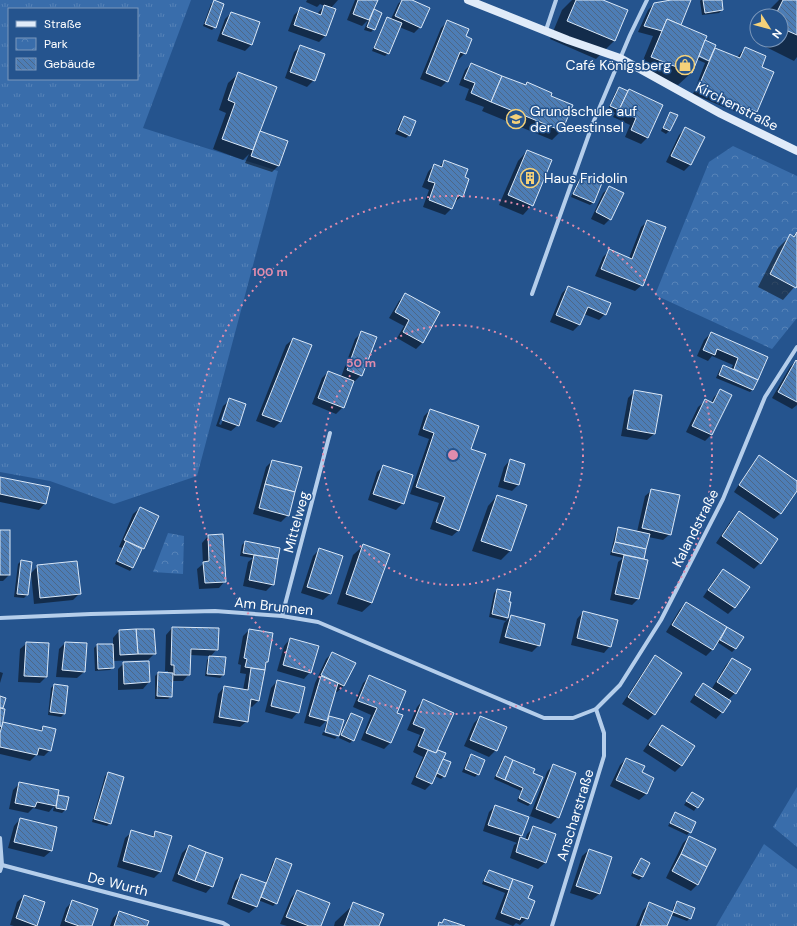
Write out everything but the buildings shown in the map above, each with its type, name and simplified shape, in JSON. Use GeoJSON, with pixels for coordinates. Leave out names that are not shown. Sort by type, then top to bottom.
{"type":"FeatureCollection","features":[{"type":"Feature","properties":{"kind":"street","name":"Kirchenstraße"},"geometry":{"type":"LineString","coordinates":[[468,0],[568,40],[620,58],[721,114],[797,151]]}},
{"type":"Feature","properties":{"kind":"street"},"geometry":{"type":"LineString","coordinates":[[546,30],[556,0]]}},
{"type":"Feature","properties":{"kind":"street"},"geometry":{"type":"LineString","coordinates":[[532,294],[593,123],[620,58],[647,0]]}},
{"type":"Feature","properties":{"kind":"street","name":"Kalandstraße"},"geometry":{"type":"LineString","coordinates":[[596,709],[620,685],[661,620],[723,499],[766,396],[797,346]]}},
{"type":"Feature","properties":{"kind":"street","name":"Mittelweg"},"geometry":{"type":"LineString","coordinates":[[282,616],[330,433]]}},
{"type":"Feature","properties":{"kind":"street","name":"Am Brunnen"},"geometry":{"type":"LineString","coordinates":[[0,618],[216,611],[282,616],[318,622],[544,718],[574,718],[596,709]]}},
{"type":"Feature","properties":{"kind":"street","name":"Anscharstraße"},"geometry":{"type":"LineString","coordinates":[[552,926],[604,756],[604,733],[596,709]]}},
{"type":"Feature","properties":{"kind":"street"},"geometry":{"type":"LineString","coordinates":[[0,838],[2,849],[2,866],[0,871]]}},
{"type":"Feature","properties":{"kind":"street","name":"De Wurth"},"geometry":{"type":"LineString","coordinates":[[2,866],[223,922],[228,926]]}},
{"type":"Feature","properties":{"kind":"green space"},"geometry":{"type":"Polygon","coordinates":[[[0,0],[191,0],[143,128],[278,171],[197,476],[114,504],[50,481],[0,472],[0,0]]]}},
{"type":"Feature","properties":{"kind":"green space"},"geometry":{"type":"Polygon","coordinates":[[[733,146],[797,176],[797,318],[772,349],[655,295],[709,162],[733,146]]]}},
{"type":"Feature","properties":{"kind":"green space"},"geometry":{"type":"Polygon","coordinates":[[[168,533],[184,536],[183,574],[153,572],[168,533]]]}},
{"type":"Feature","properties":{"kind":"green space"},"geometry":{"type":"Polygon","coordinates":[[[797,787],[797,847],[773,827],[797,787]]]}},
{"type":"Feature","properties":{"kind":"green space"},"geometry":{"type":"Polygon","coordinates":[[[764,844],[797,869],[797,926],[716,926],[764,844]]]}},
{"type":"Feature","properties":{"kind":"place","name":"Café Königsberg"},"geometry":{"type":"Point","coordinates":[685,65]}},
{"type":"Feature","properties":{"kind":"place","name":"Grundschule auf der Geestinsel"},"geometry":{"type":"Point","coordinates":[516,119]}},
{"type":"Feature","properties":{"kind":"place","name":"Haus Fridolin"},"geometry":{"type":"Point","coordinates":[530,178]}}]}
